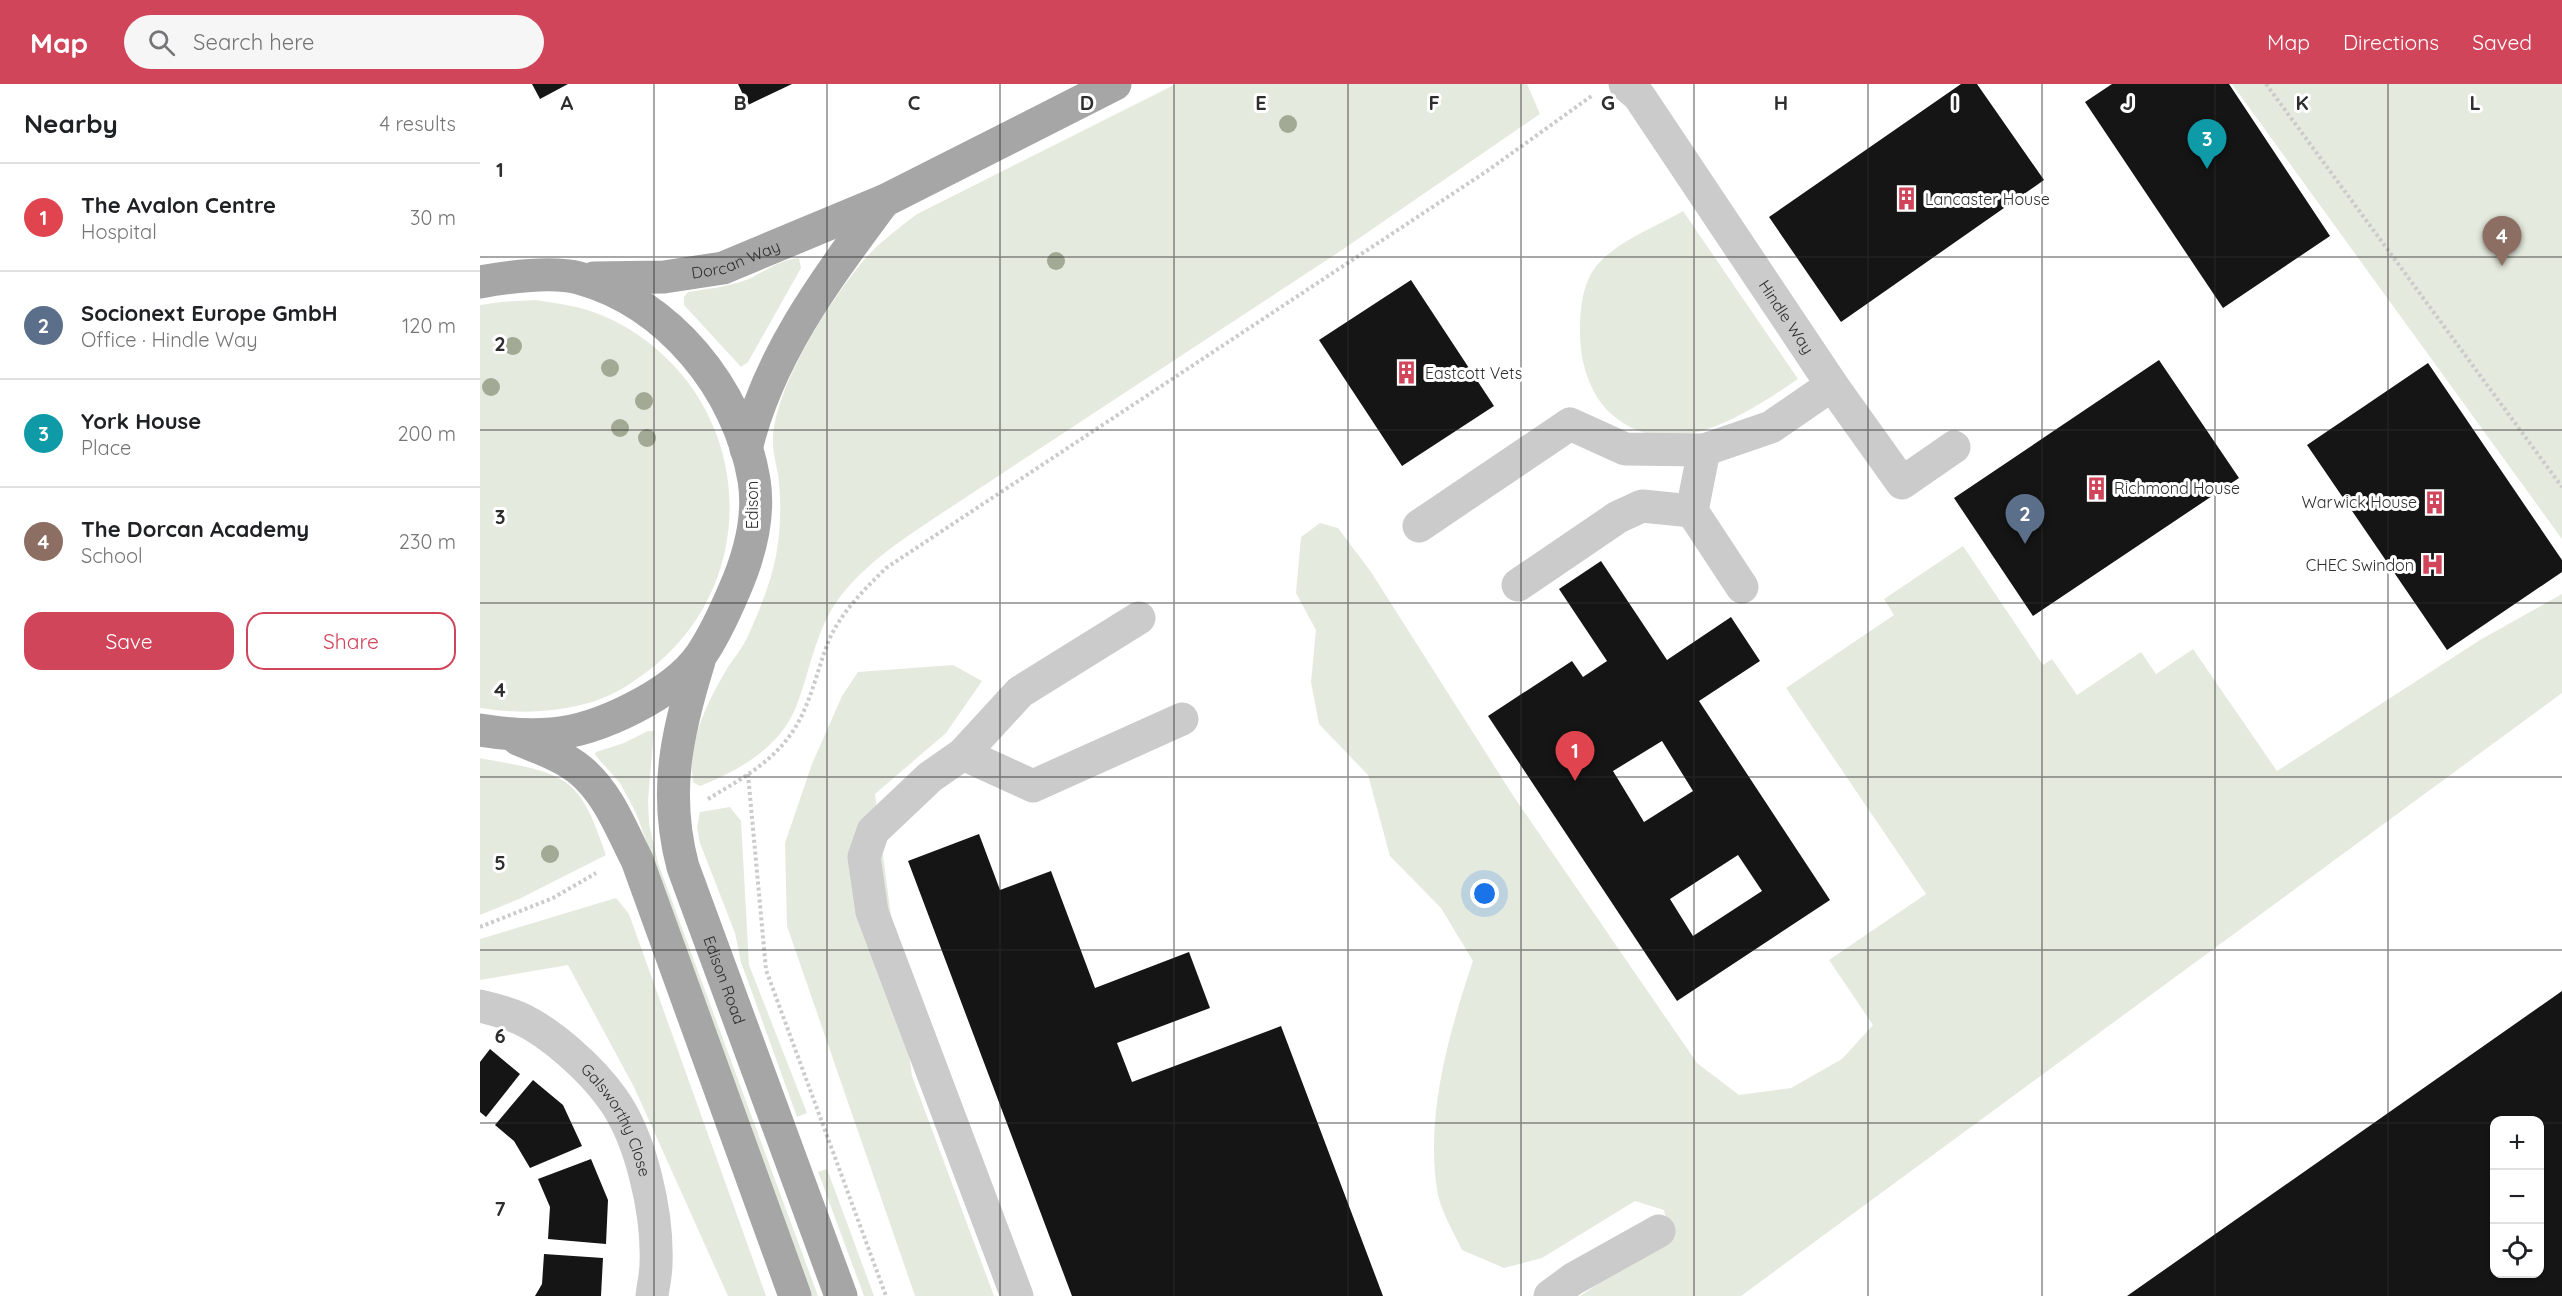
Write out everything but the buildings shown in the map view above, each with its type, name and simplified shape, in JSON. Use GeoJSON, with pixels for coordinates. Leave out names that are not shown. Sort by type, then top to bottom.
{"type":"FeatureCollection","features":[{"type":"Feature","properties":{"kind":"main road","name":"Dorcan Way"},"geometry":{"type":"LineString","coordinates":[[577,278],[664,277],[723,268],[885,200],[1115,84]]}},
{"type":"Feature","properties":{"kind":"main road","name":"Dorcan Way"},"geometry":{"type":"LineString","coordinates":[[746,448],[755,411],[803,315],[840,260],[885,200]]}},
{"type":"Feature","properties":{"kind":"main road","name":"Edison"},"geometry":{"type":"LineString","coordinates":[[493,732],[553,734],[579,729],[639,706],[671,686],[701,656],[734,592],[752,536],[754,481],[746,448],[728,406],[711,377],[687,345],[656,315],[626,296],[577,278],[495,279]]}},
{"type":"Feature","properties":{"kind":"main road","name":"Edison Road"},"geometry":{"type":"LineString","coordinates":[[701,656],[682,716],[674,763],[672,801],[675,838],[682,867],[841,1296]]}},
{"type":"Feature","properties":{"kind":"main road"},"geometry":{"type":"LineString","coordinates":[[493,732],[560,757],[580,770],[597,787],[611,809],[637,860],[795,1296]]}},
{"type":"Feature","properties":{"kind":"street","name":"Hindle Way"},"geometry":{"type":"LineString","coordinates":[[1625,89],[1902,483],[1954,447]]}},
{"type":"Feature","properties":{"kind":"street"},"geometry":{"type":"LineString","coordinates":[[480,264],[495,279]]}},
{"type":"Feature","properties":{"kind":"street"},"geometry":{"type":"LineString","coordinates":[[1419,526],[1570,424],[1625,448],[1704,450],[1771,427],[1832,385]]}},
{"type":"Feature","properties":{"kind":"street"},"geometry":{"type":"LineString","coordinates":[[1704,450],[1692,511],[1742,587]]}},
{"type":"Feature","properties":{"kind":"street"},"geometry":{"type":"LineString","coordinates":[[1518,585],[1618,517],[1642,506],[1692,511]]}},
{"type":"Feature","properties":{"kind":"street"},"geometry":{"type":"LineString","coordinates":[[1017,1296],[872,912],[864,857],[873,831],[930,777],[963,754],[1020,692],[1139,618]]}},
{"type":"Feature","properties":{"kind":"street"},"geometry":{"type":"LineString","coordinates":[[963,754],[1033,786],[1182,719]]}},
{"type":"Feature","properties":{"kind":"street","name":"Galsworthy Close"},"geometry":{"type":"LineString","coordinates":[[480,1006],[519,1018],[548,1035],[582,1065],[613,1099],[633,1137],[645,1176],[654,1220],[656,1265],[652,1296]]}},
{"type":"Feature","properties":{"kind":"street"},"geometry":{"type":"LineString","coordinates":[[1550,1296],[1573,1279],[1659,1231]]}},
{"type":"Feature","properties":{"kind":"path"},"geometry":{"type":"LineString","coordinates":[[2266,84],[2562,488]]}},
{"type":"Feature","properties":{"kind":"path"},"geometry":{"type":"LineString","coordinates":[[708,800],[748,774],[788,739],[801,718],[830,638],[843,615],[886,568],[1487,171],[1625,89]]}},
{"type":"Feature","properties":{"kind":"path"},"geometry":{"type":"LineString","coordinates":[[748,774],[766,970],[886,1296]]}},
{"type":"Feature","properties":{"kind":"path"},"geometry":{"type":"LineString","coordinates":[[480,927],[553,898],[596,873]]}},
{"type":"Feature","properties":{"kind":"shaded area"},"geometry":{"type":"Polygon","coordinates":[[[1176,84],[1527,84],[1540,114],[1339,252],[880,556],[852,582],[830,612],[796,707],[780,734],[757,756],[729,773],[700,786],[693,782],[693,752],[701,722],[728,667],[748,636],[770,581],[775,562],[780,528],[780,505],[773,442],[775,421],[782,397],[805,347],[849,278],[888,236],[917,214],[1176,84]]]}},
{"type":"Feature","properties":{"kind":"shaded area"},"geometry":{"type":"Polygon","coordinates":[[[2232,84],[2562,84],[2562,539],[2232,84]]]}},
{"type":"Feature","properties":{"kind":"shaded area"},"geometry":{"type":"Polygon","coordinates":[[[1683,211],[1798,379],[1754,407],[1706,430],[1681,435],[1656,435],[1632,428],[1609,412],[1596,395],[1587,376],[1582,354],[1581,306],[1588,279],[1607,255],[1627,241],[1683,211]]]}},
{"type":"Feature","properties":{"kind":"shaded area"},"geometry":{"type":"Polygon","coordinates":[[[799,258],[801,268],[748,362],[741,367],[684,305],[684,297],[688,292],[737,283],[785,261],[799,258]]]}},
{"type":"Feature","properties":{"kind":"shaded area"},"geometry":{"type":"Polygon","coordinates":[[[535,300],[564,304],[607,317],[633,331],[678,370],[709,417],[723,455],[729,495],[728,534],[719,573],[703,609],[679,642],[648,671],[621,689],[592,702],[550,710],[509,711],[480,708],[480,305],[535,300]]]}},
{"type":"Feature","properties":{"kind":"shaded area"},"geometry":{"type":"Polygon","coordinates":[[[1320,523],[1338,528],[1371,572],[1514,797],[1697,1063],[1739,1095],[1791,1088],[1842,1059],[1873,1025],[1829,960],[1926,894],[1786,688],[1894,615],[1884,599],[1963,546],[2043,665],[2052,659],[2077,695],[2141,652],[2156,674],[2193,649],[2277,771],[2480,640],[2562,594],[2562,693],[1741,1296],[1580,1296],[1670,1236],[1664,1210],[1635,1201],[1542,1258],[1504,1268],[1462,1250],[1445,1216],[1438,1195],[1434,1166],[1434,1136],[1441,1076],[1455,1017],[1473,961],[1441,908],[1390,856],[1368,775],[1319,724],[1311,682],[1316,630],[1296,593],[1301,537],[1320,523]]]}},
{"type":"Feature","properties":{"kind":"shaded area"},"geometry":{"type":"Polygon","coordinates":[[[953,665],[982,681],[946,733],[875,794],[912,1076],[994,1296],[915,1296],[787,926],[785,843],[812,764],[842,696],[858,672],[953,665]]]}},
{"type":"Feature","properties":{"kind":"shaded area"},"geometry":{"type":"Polygon","coordinates":[[[648,731],[654,731],[648,800],[649,824],[658,863],[818,1296],[811,1296],[636,813],[620,783],[595,755],[596,752],[624,743],[648,731]]]}},
{"type":"Feature","properties":{"kind":"shaded area"},"geometry":{"type":"Polygon","coordinates":[[[480,758],[546,772],[573,788],[595,825],[606,855],[519,899],[480,915],[480,758]]]}},
{"type":"Feature","properties":{"kind":"shaded area"},"geometry":{"type":"Polygon","coordinates":[[[730,807],[741,821],[749,965],[807,1113],[797,1117],[741,962],[735,933],[700,843],[697,827],[700,812],[730,807]]]}},
{"type":"Feature","properties":{"kind":"shaded area"},"geometry":{"type":"Polygon","coordinates":[[[616,898],[629,914],[766,1296],[728,1296],[634,1087],[568,965],[480,980],[480,939],[616,898]]]}},
{"type":"Feature","properties":{"kind":"shaded area"},"geometry":{"type":"Polygon","coordinates":[[[827,1169],[874,1296],[864,1296],[818,1172],[827,1169]]]}},
{"type":"Feature","properties":{"kind":"place","name":"York House"},"geometry":{"type":"Point","coordinates":[2207,169]}},
{"type":"Feature","properties":{"kind":"place","name":"Lancaster House"},"geometry":{"type":"Point","coordinates":[1907,199]}},
{"type":"Feature","properties":{"kind":"place","name":"The Dorcan Academy"},"geometry":{"type":"Point","coordinates":[2502,266]}},
{"type":"Feature","properties":{"kind":"place","name":"Eastcott Vets"},"geometry":{"type":"Point","coordinates":[1407,373]}},
{"type":"Feature","properties":{"kind":"place","name":"Richmond House"},"geometry":{"type":"Point","coordinates":[2096,488]}},
{"type":"Feature","properties":{"kind":"place","name":"Warwick House"},"geometry":{"type":"Point","coordinates":[2435,502]}},
{"type":"Feature","properties":{"kind":"place","name":"Socionext Europe GmbH"},"geometry":{"type":"Point","coordinates":[2025,544]}},
{"type":"Feature","properties":{"kind":"place","name":"CHEC Swindon"},"geometry":{"type":"Point","coordinates":[2432,565]}},
{"type":"Feature","properties":{"kind":"place","name":"The Avalon Centre"},"geometry":{"type":"Point","coordinates":[1575,781]}}]}
